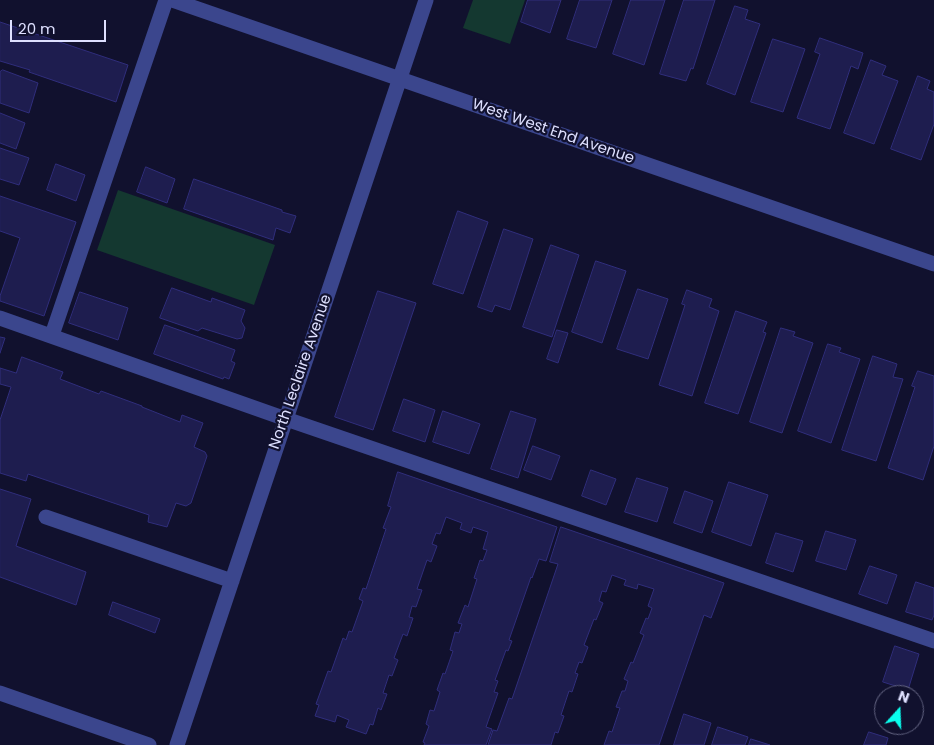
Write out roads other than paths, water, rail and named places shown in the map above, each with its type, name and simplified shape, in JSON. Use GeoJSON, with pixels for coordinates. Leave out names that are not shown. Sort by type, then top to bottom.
{"type":"FeatureCollection","features":[{"type":"Feature","properties":{"kind":"street"},"geometry":{"type":"LineString","coordinates":[[52,335],[166,0]]}},
{"type":"Feature","properties":{"kind":"street","name":"West West End Avenue"},"geometry":{"type":"LineString","coordinates":[[172,0],[934,264]]}},
{"type":"Feature","properties":{"kind":"street","name":"North Leclaire Avenue"},"geometry":{"type":"LineString","coordinates":[[177,745],[426,0]]}},
{"type":"Feature","properties":{"kind":"street"},"geometry":{"type":"LineString","coordinates":[[0,318],[286,419],[934,641]]}},
{"type":"Feature","properties":{"kind":"street"},"geometry":{"type":"LineString","coordinates":[[46,517],[232,581]]}},
{"type":"Feature","properties":{"kind":"street"},"geometry":{"type":"LineString","coordinates":[[0,692],[149,745]]}}]}
